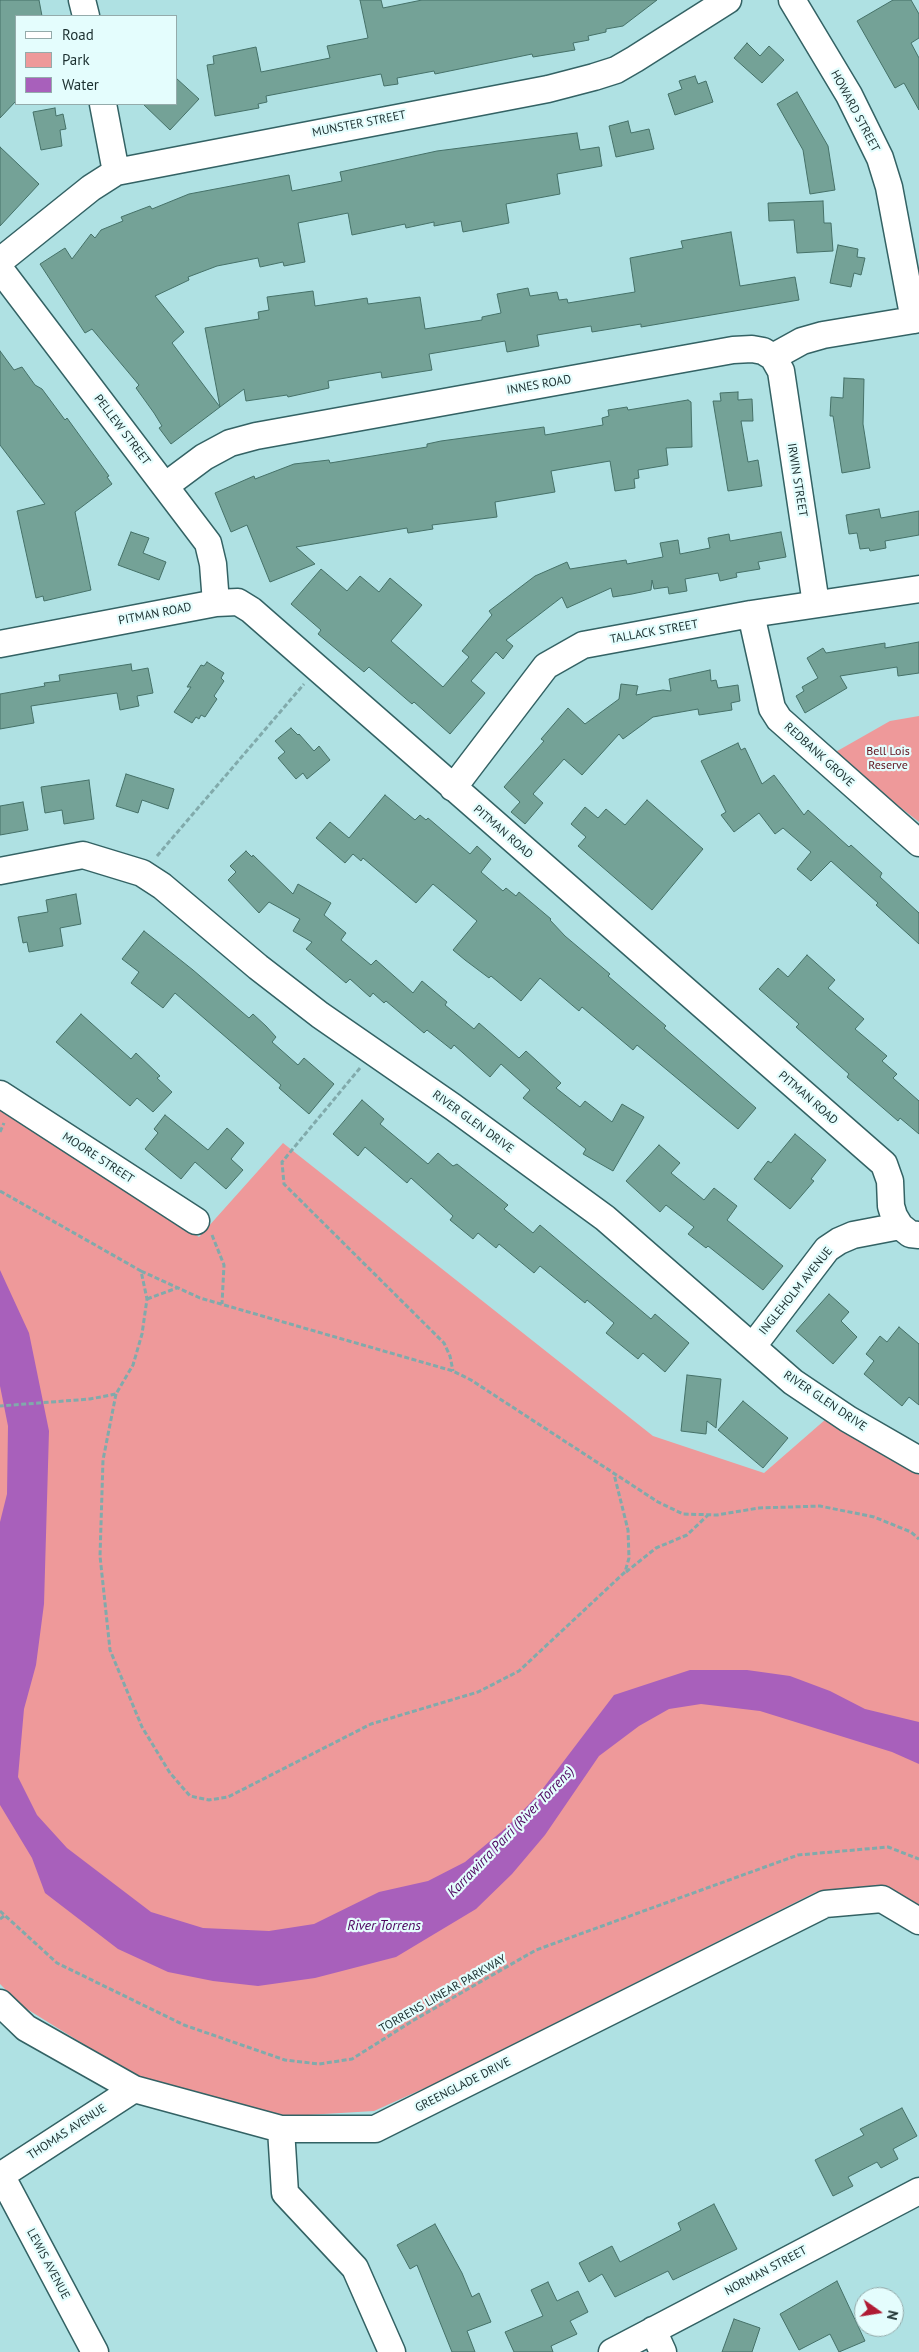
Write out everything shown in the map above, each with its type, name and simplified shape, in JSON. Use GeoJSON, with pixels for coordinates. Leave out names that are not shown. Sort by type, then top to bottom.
{"type":"FeatureCollection","features":[{"type":"Feature","properties":{"kind":"street"},"geometry":{"type":"LineString","coordinates":[[82,0],[86,15]]}},
{"type":"Feature","properties":{"kind":"street","name":"MUNSTER STREET"},"geometry":{"type":"LineString","coordinates":[[0,262],[91,188],[116,172],[548,89],[594,77],[616,70],[728,0]]}},
{"type":"Feature","properties":{"kind":"street","name":"HOWARD STREET"},"geometry":{"type":"LineString","coordinates":[[792,0],[849,95],[880,158],[889,187],[917,319]]}},
{"type":"Feature","properties":{"kind":"street"},"geometry":{"type":"LineString","coordinates":[[102,105],[116,172]]}},
{"type":"Feature","properties":{"kind":"street","name":"PELLEW STREET"},"geometry":{"type":"LineString","coordinates":[[0,269],[208,543],[213,564],[216,603]]}},
{"type":"Feature","properties":{"kind":"street"},"geometry":{"type":"LineString","coordinates":[[773,357],[802,341],[917,319]]}},
{"type":"Feature","properties":{"kind":"street","name":"INNES ROAD"},"geometry":{"type":"LineString","coordinates":[[165,486],[204,457],[230,443],[256,436],[733,350],[752,348],[763,351],[773,357]]}},
{"type":"Feature","properties":{"kind":"street","name":"IRWIN STREET"},"geometry":{"type":"LineString","coordinates":[[773,357],[781,371],[816,604]]}},
{"type":"Feature","properties":{"kind":"street","name":"TALLACK STREET"},"geometry":{"type":"LineString","coordinates":[[453,788],[546,666],[583,645],[751,614],[919,589]]}},
{"type":"Feature","properties":{"kind":"street","name":"PITMAN ROAD"},"geometry":{"type":"LineString","coordinates":[[0,644],[216,603],[238,602],[251,610],[884,1164],[890,1181],[891,1206],[909,1231]]}},
{"type":"Feature","properties":{"kind":"street","name":"REDBANK GROVE"},"geometry":{"type":"LineString","coordinates":[[751,614],[772,708],[779,719],[919,843]]}},
{"type":"Feature","properties":{"kind":"street","name":"RIVER GLEN DRIVE"},"geometry":{"type":"LineString","coordinates":[[0,871],[83,855],[142,873],[162,886],[258,967],[320,1015],[453,1107],[605,1218],[793,1382],[848,1419],[919,1460]]}},
{"type":"Feature","properties":{"kind":"street","name":"MOORE STREET"},"geometry":{"type":"LineString","coordinates":[[0,1094],[196,1221]]}},
{"type":"Feature","properties":{"kind":"street","name":"INGLEHOLM AVENUE"},"geometry":{"type":"LineString","coordinates":[[753,1346],[828,1249],[839,1240],[853,1235],[909,1231]]}},
{"type":"Feature","properties":{"kind":"street","name":"GREENGLADE DRIVE"},"geometry":{"type":"LineString","coordinates":[[0,2003],[26,2028],[134,2089],[281,2130],[375,2129],[825,1904],[882,1899],[919,1921]]}},
{"type":"Feature","properties":{"kind":"street","name":"THOMAS AVENUE"},"geometry":{"type":"LineString","coordinates":[[0,2175],[134,2089]]}},
{"type":"Feature","properties":{"kind":"street"},"geometry":{"type":"LineString","coordinates":[[281,2130],[285,2193],[355,2268],[392,2352]]}},
{"type":"Feature","properties":{"kind":"street","name":"LEWIS AVENUE"},"geometry":{"type":"LineString","coordinates":[[0,2175],[95,2352]]}},
{"type":"Feature","properties":{"kind":"street","name":"NORMAN STREET"},"geometry":{"type":"LineString","coordinates":[[612,2352],[658,2341],[919,2191]]}},
{"type":"Feature","properties":{"kind":"path"},"geometry":{"type":"LineString","coordinates":[[142,873],[317,668]]}},
{"type":"Feature","properties":{"kind":"path"},"geometry":{"type":"LineString","coordinates":[[373,1052],[282,1162],[284,1184],[444,1343],[450,1356],[453,1371]]}},
{"type":"Feature","properties":{"kind":"path"},"geometry":{"type":"LineString","coordinates":[[0,1191],[141,1271],[200,1298],[453,1371],[471,1380],[658,1502],[682,1514],[709,1514],[759,1508],[820,1506],[874,1517],[911,1532],[919,1539]]}},
{"type":"Feature","properties":{"kind":"path"},"geometry":{"type":"LineString","coordinates":[[196,1221],[213,1235],[224,1265],[222,1304]]}},
{"type":"Feature","properties":{"kind":"path"},"geometry":{"type":"LineString","coordinates":[[141,1271],[147,1300],[142,1334],[133,1365],[116,1394],[103,1460],[100,1556],[110,1650],[142,1727],[170,1773],[190,1796],[209,1800],[228,1797],[371,1724],[478,1692],[519,1671],[625,1572],[656,1548],[687,1535],[709,1514]]}},
{"type":"Feature","properties":{"kind":"path"},"geometry":{"type":"LineString","coordinates":[[147,1300],[177,1288]]}},
{"type":"Feature","properties":{"kind":"path"},"geometry":{"type":"LineString","coordinates":[[0,1406],[116,1394]]}},
{"type":"Feature","properties":{"kind":"path"},"geometry":{"type":"LineString","coordinates":[[614,1474],[628,1530],[629,1558],[625,1572]]}},
{"type":"Feature","properties":{"kind":"path","name":"TORRENS LINEAR PARKWAY"},"geometry":{"type":"LineString","coordinates":[[0,1911],[57,1963],[184,2025],[285,2060],[320,2064],[352,2059],[414,2020],[536,1950],[798,1855],[888,1847],[919,1859]]}},
{"type":"Feature","properties":{"kind":"path"},"geometry":{"type":"LineString","coordinates":[[0,1919],[4,1916]]}},
{"type":"Feature","properties":{"kind":"green space","name":"Bell Lois Reserve"},"geometry":{"type":"Polygon","coordinates":[[[919,716],[919,822],[832,754],[890,721],[919,716]]]}},
{"type":"Feature","properties":{"kind":"green space"},"geometry":{"type":"Polygon","coordinates":[[[0,1106],[199,1237],[283,1143],[653,1436],[764,1473],[826,1419],[919,1475],[919,1906],[882,1885],[816,1892],[436,2083],[374,2111],[274,2117],[135,2076],[22,2006],[0,1984],[0,1106]]]}},
{"type":"Feature","properties":{"kind":"water","name":"River Torrens"},"geometry":{"type":"Polygon","coordinates":[[[0,1270],[29,1333],[49,1431],[44,1604],[36,1665],[24,1709],[18,1777],[37,1815],[67,1848],[151,1912],[203,1928],[269,1931],[314,1924],[379,1892],[428,1881],[465,1862],[507,1827],[538,1795],[614,1695],[690,1670],[747,1670],[790,1676],[830,1691],[865,1709],[919,1722],[919,1764],[892,1752],[760,1711],[701,1704],[669,1709],[639,1726],[599,1756],[545,1835],[512,1874],[476,1909],[396,1957],[315,1978],[258,1986],[213,1981],[168,1972],[118,1949],[45,1893],[32,1858],[0,1805],[0,1522],[7,1494],[8,1426],[0,1386],[0,1270]]]}},
{"type":"Feature","properties":{"kind":"building"},"geometry":{"type":"Polygon","coordinates":[[[0,0],[39,0],[42,15],[15,15],[15,102],[0,118],[0,0]]]}},
{"type":"Feature","properties":{"kind":"building"},"geometry":{"type":"Polygon","coordinates":[[[360,0],[381,0],[383,8],[422,0],[657,0],[623,26],[606,29],[606,32],[588,36],[589,40],[573,43],[575,50],[533,57],[532,54],[435,74],[434,71],[397,78],[398,84],[384,86],[381,74],[266,96],[267,102],[258,104],[259,108],[215,116],[207,65],[214,64],[213,56],[256,47],[261,72],[330,58],[327,46],[368,38],[360,0]]]}},
{"type":"Feature","properties":{"kind":"building"},"geometry":{"type":"Polygon","coordinates":[[[893,0],[911,0],[919,14],[919,38],[911,43],[919,58],[919,110],[904,83],[895,88],[857,21],[893,0]]]}},
{"type":"Feature","properties":{"kind":"building"},"geometry":{"type":"Polygon","coordinates":[[[747,43],[760,56],[769,46],[784,60],[762,83],[734,58],[747,43]]]}},
{"type":"Feature","properties":{"kind":"building"},"geometry":{"type":"Polygon","coordinates":[[[695,76],[698,84],[706,81],[713,102],[675,115],[668,94],[682,89],[679,81],[695,76]]]}},
{"type":"Feature","properties":{"kind":"building"},"geometry":{"type":"Polygon","coordinates":[[[178,80],[199,99],[170,130],[144,105],[178,105],[178,80]]]}},
{"type":"Feature","properties":{"kind":"building"},"geometry":{"type":"Polygon","coordinates":[[[797,92],[828,146],[835,190],[810,194],[803,150],[777,104],[797,92]]]}},
{"type":"Feature","properties":{"kind":"building"},"geometry":{"type":"Polygon","coordinates":[[[55,108],[56,116],[63,114],[66,129],[60,130],[62,146],[41,150],[33,112],[55,108]]]}},
{"type":"Feature","properties":{"kind":"building"},"geometry":{"type":"Polygon","coordinates":[[[628,121],[631,133],[649,129],[654,149],[616,157],[609,126],[628,121]]]}},
{"type":"Feature","properties":{"kind":"building"},"geometry":{"type":"Polygon","coordinates":[[[577,133],[580,150],[599,147],[602,166],[557,174],[560,194],[506,204],[509,223],[463,232],[461,221],[434,226],[434,222],[406,228],[405,224],[352,235],[348,213],[298,223],[305,262],[284,266],[283,262],[260,267],[258,258],[217,266],[188,277],[189,280],[155,296],[184,332],[172,343],[220,407],[171,444],[159,428],[162,426],[154,413],[136,388],[139,385],[92,329],[85,333],[40,264],[65,248],[72,259],[91,234],[95,238],[101,230],[123,221],[121,217],[150,206],[152,209],[189,194],[289,175],[292,191],[342,181],[340,172],[437,151],[577,133]]]}},
{"type":"Feature","properties":{"kind":"building"},"geometry":{"type":"Polygon","coordinates":[[[0,147],[39,184],[0,226],[0,147]]]}},
{"type":"Feature","properties":{"kind":"building"},"geometry":{"type":"Polygon","coordinates":[[[823,201],[824,223],[831,223],[833,251],[797,253],[794,220],[769,221],[768,203],[823,201]]]}},
{"type":"Feature","properties":{"kind":"building"},"geometry":{"type":"Polygon","coordinates":[[[731,232],[740,286],[795,277],[799,300],[641,327],[641,324],[592,332],[591,326],[537,335],[539,346],[507,352],[505,341],[429,354],[432,370],[382,378],[381,372],[328,381],[329,388],[288,397],[287,395],[246,401],[244,389],[220,407],[205,328],[259,319],[258,312],[269,310],[267,297],[313,291],[315,306],[367,298],[368,304],[420,297],[425,329],[482,320],[482,317],[501,313],[497,294],[528,288],[530,296],[557,292],[559,300],[567,299],[568,303],[635,292],[630,258],[683,248],[681,241],[731,232]]]}},
{"type":"Feature","properties":{"kind":"building"},"geometry":{"type":"Polygon","coordinates":[[[838,245],[858,249],[857,257],[865,258],[861,275],[854,273],[851,287],[830,283],[838,245]]]}},
{"type":"Feature","properties":{"kind":"building"},"geometry":{"type":"Polygon","coordinates":[[[0,351],[14,370],[22,367],[35,385],[42,389],[65,420],[67,418],[109,476],[107,477],[112,484],[75,512],[91,590],[44,601],[43,596],[36,598],[17,511],[45,504],[0,445],[0,351]]]}},
{"type":"Feature","properties":{"kind":"building"},"geometry":{"type":"Polygon","coordinates":[[[844,378],[864,379],[863,424],[870,468],[842,473],[833,416],[830,416],[831,397],[843,398],[844,378]]]}},
{"type":"Feature","properties":{"kind":"building"},"geometry":{"type":"Polygon","coordinates":[[[738,392],[738,400],[752,399],[753,421],[741,421],[748,462],[758,460],[762,486],[728,491],[713,401],[721,401],[720,393],[738,392]]]}},
{"type":"Feature","properties":{"kind":"building"},"geometry":{"type":"Polygon","coordinates":[[[688,400],[691,402],[692,447],[666,448],[668,465],[638,470],[639,478],[634,479],[635,488],[615,491],[610,461],[551,471],[555,492],[495,502],[497,517],[432,525],[433,529],[408,533],[407,528],[296,547],[315,564],[270,582],[247,525],[231,532],[215,493],[254,476],[255,479],[294,464],[329,460],[330,463],[427,447],[427,444],[441,441],[544,427],[545,435],[603,425],[602,418],[609,416],[608,410],[627,407],[628,410],[688,400]]]}},
{"type":"Feature","properties":{"kind":"building"},"geometry":{"type":"Polygon","coordinates":[[[879,509],[881,518],[919,511],[919,535],[885,541],[886,548],[870,551],[869,548],[860,549],[857,533],[849,534],[846,515],[879,509]]]}},
{"type":"Feature","properties":{"kind":"building"},"geometry":{"type":"Polygon","coordinates":[[[131,532],[149,538],[143,553],[166,562],[159,580],[118,565],[131,532]]]}},
{"type":"Feature","properties":{"kind":"building"},"geometry":{"type":"Polygon","coordinates":[[[781,532],[786,557],[758,562],[760,569],[736,573],[737,577],[720,581],[718,573],[685,579],[687,591],[669,594],[668,587],[654,589],[652,580],[651,590],[613,597],[611,588],[567,608],[562,597],[506,640],[513,646],[503,659],[496,652],[471,681],[485,693],[450,734],[414,702],[412,704],[369,667],[364,672],[318,634],[321,630],[291,604],[321,569],[347,591],[360,576],[379,592],[390,578],[422,605],[391,641],[443,687],[469,657],[462,651],[492,615],[489,611],[535,576],[567,562],[570,569],[626,560],[627,564],[663,557],[660,543],[678,540],[680,554],[710,548],[708,538],[729,534],[730,541],[781,532]]]}},
{"type":"Feature","properties":{"kind":"building"},"geometry":{"type":"Polygon","coordinates":[[[919,642],[919,673],[898,676],[897,667],[840,676],[847,688],[805,713],[796,696],[804,691],[802,687],[818,678],[807,658],[823,648],[826,653],[885,643],[885,648],[919,642]]]}},
{"type":"Feature","properties":{"kind":"building"},"geometry":{"type":"Polygon","coordinates":[[[207,662],[224,673],[221,678],[224,681],[214,696],[217,699],[205,717],[201,715],[199,719],[196,717],[192,723],[174,712],[191,687],[187,687],[201,665],[204,666],[207,662]]]}},
{"type":"Feature","properties":{"kind":"building"},"geometry":{"type":"Polygon","coordinates":[[[131,664],[132,671],[148,668],[153,693],[137,696],[139,706],[120,710],[117,693],[31,706],[34,723],[0,729],[0,694],[45,686],[44,683],[60,681],[59,675],[131,664]]]}},
{"type":"Feature","properties":{"kind":"building"},"geometry":{"type":"Polygon","coordinates":[[[710,670],[711,681],[716,680],[718,688],[738,685],[740,701],[731,703],[732,710],[699,715],[698,709],[653,717],[623,739],[619,734],[582,775],[564,759],[533,794],[543,803],[525,824],[511,812],[520,802],[504,787],[544,741],[541,739],[568,708],[585,724],[619,699],[621,684],[638,686],[636,695],[663,690],[671,691],[669,679],[710,670]]]}},
{"type":"Feature","properties":{"kind":"building"},"geometry":{"type":"Polygon","coordinates":[[[291,728],[314,751],[319,746],[330,760],[307,779],[303,773],[296,779],[278,758],[285,752],[275,741],[291,728]]]}},
{"type":"Feature","properties":{"kind":"building"},"geometry":{"type":"Polygon","coordinates":[[[738,743],[741,750],[745,748],[762,784],[774,775],[804,815],[808,810],[849,847],[851,845],[882,873],[880,877],[919,913],[919,944],[876,905],[878,903],[831,861],[811,881],[797,869],[811,852],[783,828],[775,834],[759,813],[734,832],[721,815],[726,812],[701,761],[738,743]]]}},
{"type":"Feature","properties":{"kind":"building"},"geometry":{"type":"Polygon","coordinates":[[[126,774],[174,789],[168,809],[142,800],[138,813],[116,806],[126,774]]]}},
{"type":"Feature","properties":{"kind":"building"},"geometry":{"type":"Polygon","coordinates":[[[89,780],[94,819],[64,824],[62,810],[45,813],[41,787],[89,780]]]}},
{"type":"Feature","properties":{"kind":"building"},"geometry":{"type":"Polygon","coordinates":[[[385,795],[415,820],[420,815],[426,820],[428,818],[470,854],[477,846],[491,859],[481,872],[503,891],[506,888],[516,896],[519,892],[551,919],[565,936],[610,974],[608,976],[666,1026],[664,1028],[756,1108],[738,1129],[637,1045],[633,1050],[582,1007],[579,1011],[540,978],[521,1001],[491,976],[489,978],[465,960],[453,950],[477,921],[433,884],[416,903],[363,858],[361,861],[353,854],[345,863],[316,838],[330,822],[349,838],[385,795]]]}},
{"type":"Feature","properties":{"kind":"building"},"geometry":{"type":"Polygon","coordinates":[[[647,800],[703,849],[652,910],[578,846],[586,837],[571,824],[585,807],[598,818],[606,809],[625,825],[647,800]]]}},
{"type":"Feature","properties":{"kind":"building"},"geometry":{"type":"Polygon","coordinates":[[[23,802],[28,830],[0,835],[0,806],[23,802]]]}},
{"type":"Feature","properties":{"kind":"building"},"geometry":{"type":"Polygon","coordinates":[[[246,851],[252,857],[253,855],[293,894],[298,884],[331,903],[324,915],[346,933],[341,940],[371,965],[376,960],[413,993],[422,981],[447,1002],[445,1005],[474,1029],[479,1023],[519,1058],[526,1051],[561,1083],[556,1088],[580,1107],[585,1101],[612,1122],[622,1104],[644,1117],[613,1171],[583,1154],[586,1149],[523,1098],[530,1090],[501,1064],[490,1077],[454,1045],[451,1049],[427,1030],[424,1033],[386,1001],[384,1003],[373,993],[370,997],[350,979],[346,983],[306,949],[312,942],[293,931],[300,919],[269,902],[259,913],[228,880],[236,872],[230,866],[246,851]]]}},
{"type":"Feature","properties":{"kind":"building"},"geometry":{"type":"Polygon","coordinates":[[[76,894],[81,924],[60,928],[63,946],[29,952],[27,942],[23,943],[18,917],[48,912],[46,900],[76,894]]]}},
{"type":"Feature","properties":{"kind":"building"},"geometry":{"type":"Polygon","coordinates":[[[144,931],[249,1018],[253,1014],[276,1037],[272,1042],[298,1065],[304,1058],[334,1084],[309,1114],[279,1088],[281,1085],[175,993],[163,1008],[131,983],[139,972],[122,959],[144,931]]]}},
{"type":"Feature","properties":{"kind":"building"},"geometry":{"type":"Polygon","coordinates":[[[807,955],[835,980],[828,988],[864,1019],[855,1029],[887,1056],[882,1061],[897,1074],[893,1078],[919,1101],[919,1134],[900,1118],[898,1121],[847,1077],[849,1074],[796,1027],[799,1024],[759,989],[778,968],[788,977],[807,955]]]}},
{"type":"Feature","properties":{"kind":"building"},"geometry":{"type":"Polygon","coordinates":[[[81,1014],[131,1059],[136,1053],[160,1076],[157,1078],[172,1092],[153,1112],[137,1098],[130,1106],[56,1042],[81,1014]]]}},
{"type":"Feature","properties":{"kind":"building"},"geometry":{"type":"Polygon","coordinates":[[[362,1100],[384,1119],[380,1124],[428,1164],[438,1153],[453,1166],[457,1164],[508,1205],[504,1209],[533,1233],[540,1225],[651,1319],[655,1314],[689,1343],[665,1372],[643,1353],[638,1359],[606,1333],[614,1323],[587,1300],[585,1303],[540,1266],[534,1273],[499,1244],[496,1248],[478,1233],[473,1239],[450,1220],[453,1216],[411,1178],[407,1183],[365,1147],[358,1156],[333,1134],[362,1100]]]}},
{"type":"Feature","properties":{"kind":"building"},"geometry":{"type":"Polygon","coordinates":[[[165,1115],[208,1150],[227,1128],[244,1143],[231,1159],[243,1170],[226,1189],[195,1162],[181,1179],[145,1149],[158,1133],[154,1129],[165,1115]]]}},
{"type":"Feature","properties":{"kind":"building"},"geometry":{"type":"Polygon","coordinates":[[[795,1134],[826,1160],[811,1179],[814,1181],[790,1209],[754,1179],[768,1161],[771,1163],[795,1134]]]}},
{"type":"Feature","properties":{"kind":"building"},"geometry":{"type":"Polygon","coordinates":[[[659,1145],[680,1163],[671,1173],[704,1200],[714,1188],[737,1206],[727,1220],[783,1266],[763,1290],[708,1246],[706,1248],[688,1234],[694,1227],[666,1205],[660,1212],[626,1181],[659,1145]]]}},
{"type":"Feature","properties":{"kind":"building"},"geometry":{"type":"Polygon","coordinates":[[[829,1294],[849,1312],[841,1321],[857,1337],[833,1364],[796,1331],[829,1294]]]}},
{"type":"Feature","properties":{"kind":"building"},"geometry":{"type":"Polygon","coordinates":[[[899,1327],[919,1344],[919,1405],[909,1397],[902,1406],[864,1374],[874,1361],[866,1354],[880,1336],[887,1342],[899,1327]]]}},
{"type":"Feature","properties":{"kind":"building"},"geometry":{"type":"Polygon","coordinates":[[[687,1375],[721,1379],[716,1428],[707,1421],[706,1434],[681,1431],[687,1375]]]}},
{"type":"Feature","properties":{"kind":"building"},"geometry":{"type":"Polygon","coordinates":[[[743,1401],[788,1438],[763,1468],[718,1430],[743,1401]]]}},
{"type":"Feature","properties":{"kind":"building"},"geometry":{"type":"Polygon","coordinates":[[[902,2108],[917,2136],[893,2149],[898,2159],[881,2168],[877,2162],[848,2177],[853,2186],[833,2196],[815,2160],[864,2135],[860,2129],[902,2108]]]}},
{"type":"Feature","properties":{"kind":"building"},"geometry":{"type":"Polygon","coordinates":[[[714,2204],[737,2249],[673,2280],[668,2271],[615,2297],[602,2274],[589,2282],[579,2263],[612,2246],[620,2262],[681,2230],[678,2223],[714,2204]]]}},
{"type":"Feature","properties":{"kind":"building"},"geometry":{"type":"Polygon","coordinates":[[[435,2224],[462,2273],[472,2297],[479,2293],[491,2322],[467,2331],[475,2352],[452,2352],[417,2265],[410,2269],[397,2245],[435,2224]]]}},
{"type":"Feature","properties":{"kind":"building"},"geometry":{"type":"Polygon","coordinates":[[[837,2281],[854,2317],[854,2337],[863,2337],[865,2341],[839,2352],[830,2334],[799,2350],[780,2314],[837,2281]]]}},
{"type":"Feature","properties":{"kind":"building"},"geometry":{"type":"Polygon","coordinates":[[[548,2282],[557,2301],[578,2291],[588,2312],[570,2321],[577,2334],[551,2346],[553,2352],[514,2352],[505,2332],[543,2316],[531,2290],[548,2282]]]}},
{"type":"Feature","properties":{"kind":"building"},"geometry":{"type":"Polygon","coordinates":[[[734,2319],[760,2328],[752,2352],[722,2352],[734,2319]]]}},
{"type":"Feature","properties":{"kind":"water label","name":"Karrawirra Parri (River Torrens)"},"geometry":{"type":"Point","coordinates":[511,1832]}}]}
